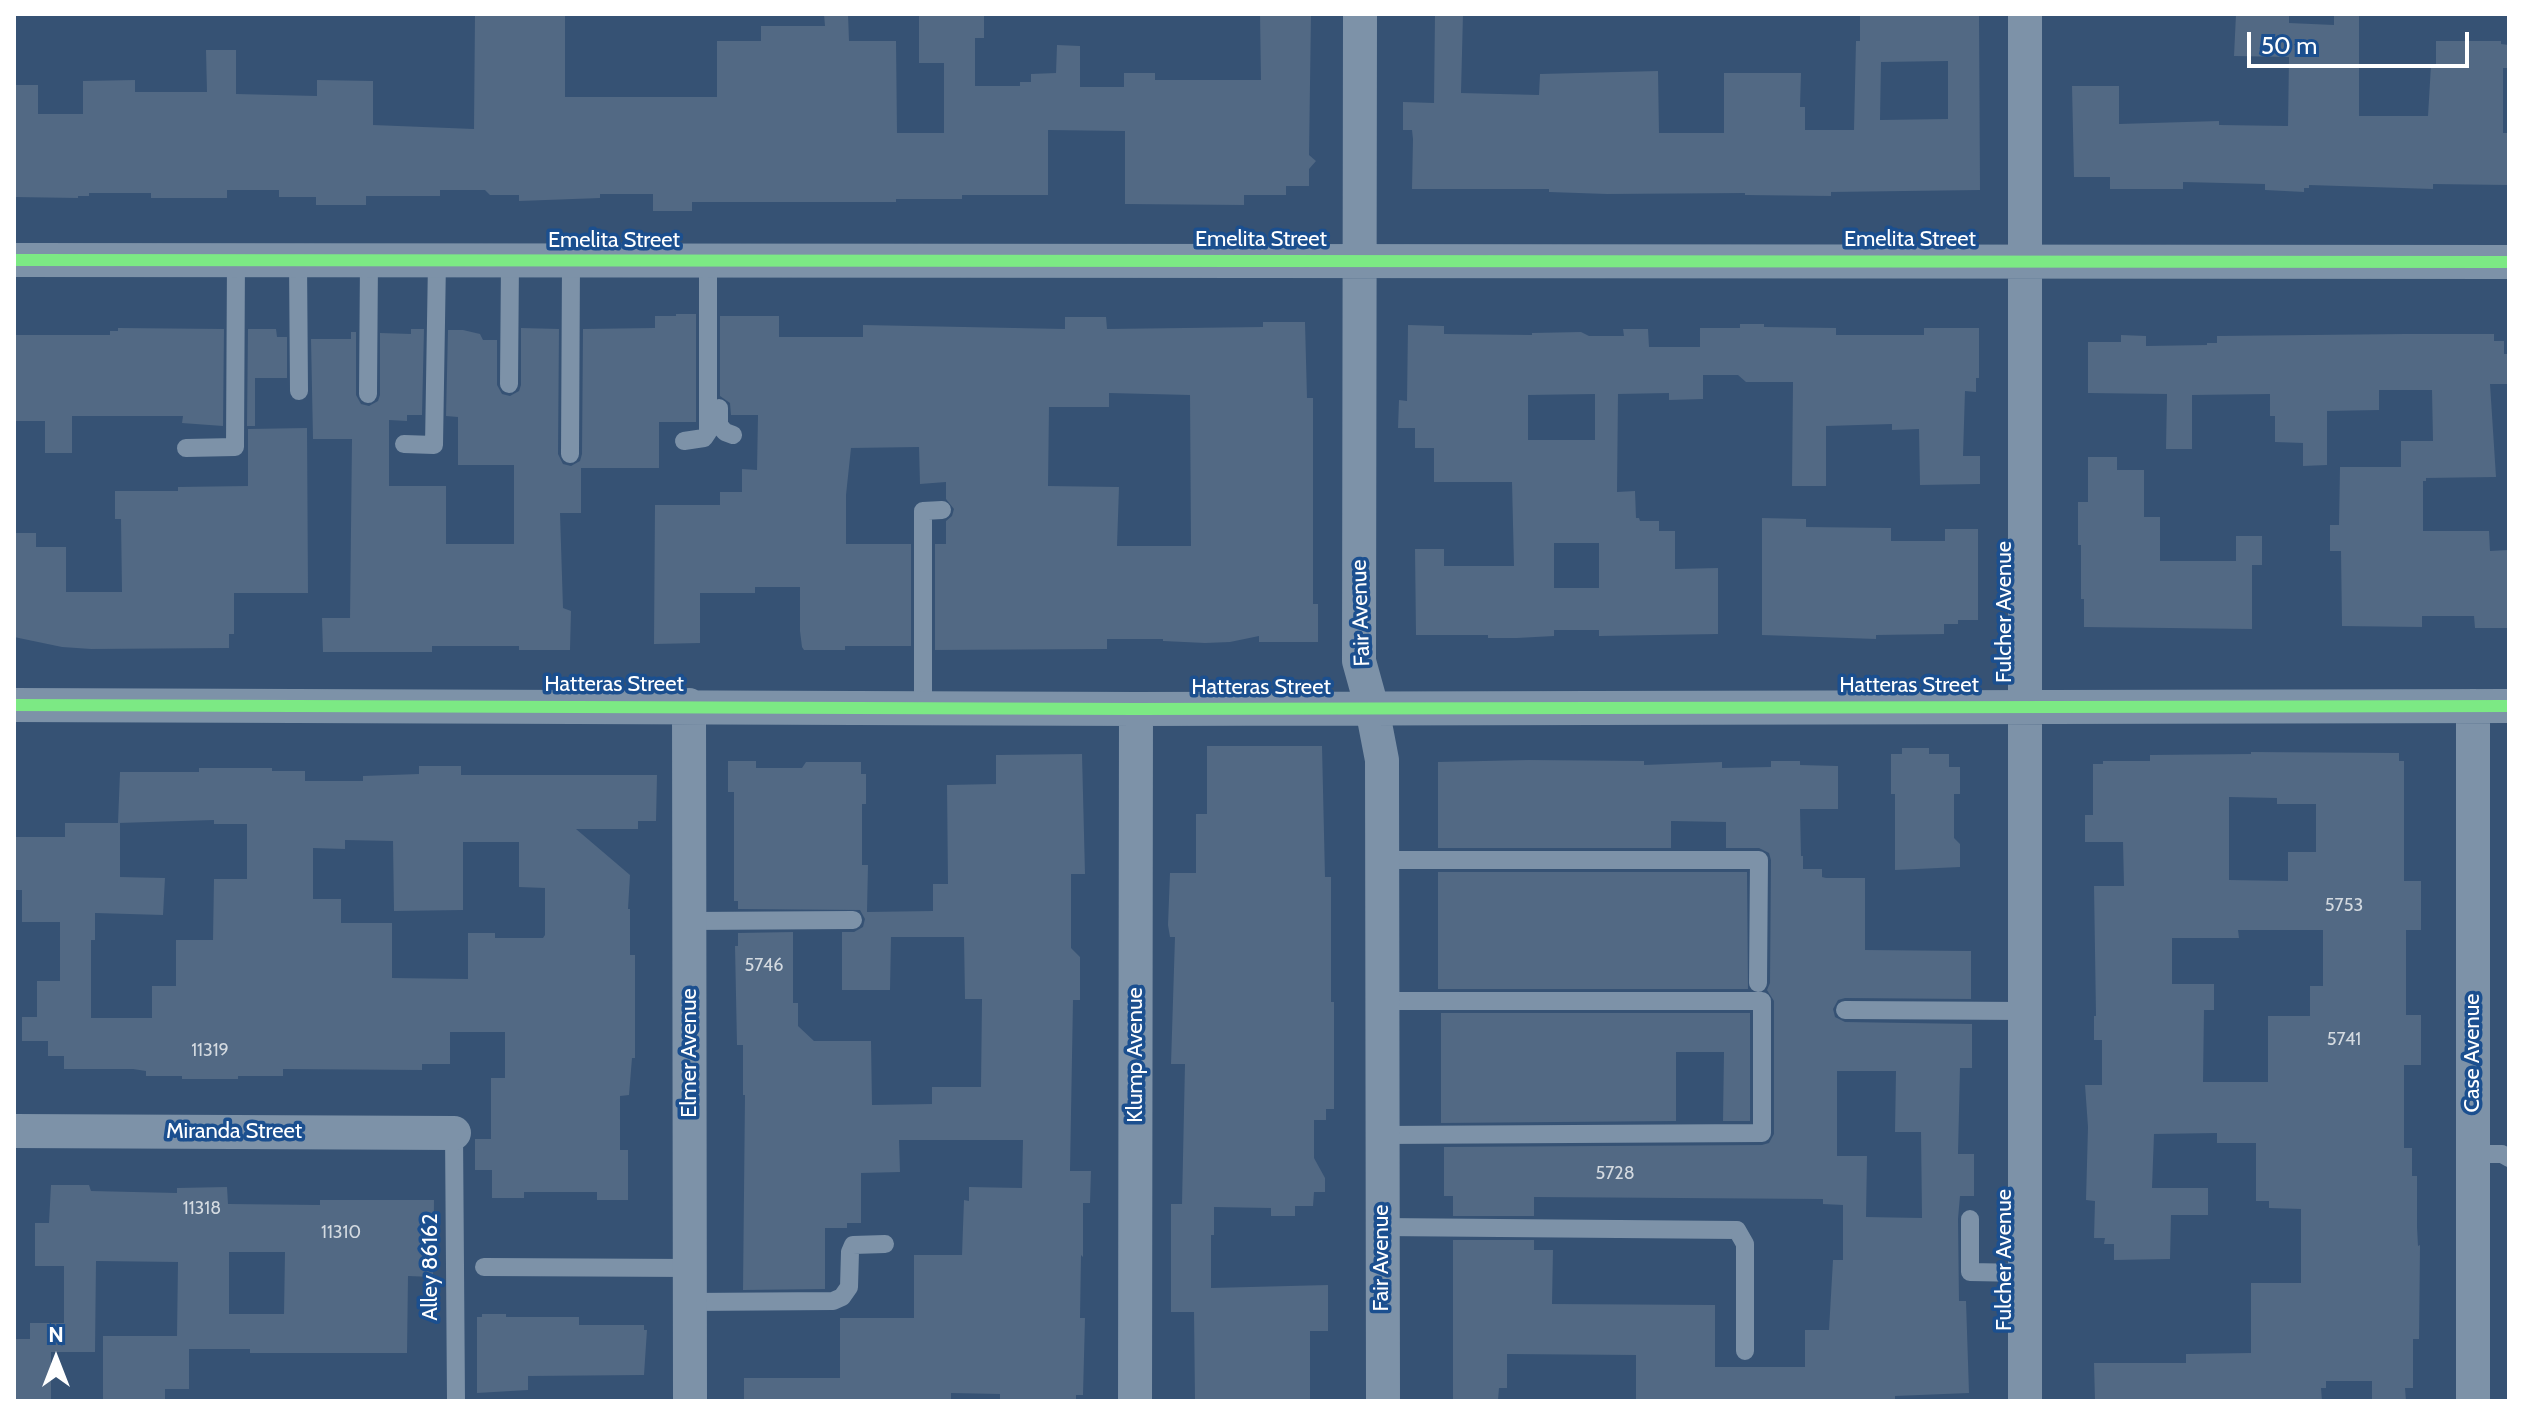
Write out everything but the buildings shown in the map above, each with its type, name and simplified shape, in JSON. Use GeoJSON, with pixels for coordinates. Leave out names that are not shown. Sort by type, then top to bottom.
{"type":"FeatureCollection","features":[{"type":"Feature","properties":{"kind":"street","name":"Fair Avenue"},"geometry":{"type":"LineString","coordinates":[[1360,14],[1359,661],[1382,760],[1383,1401]]}},
{"type":"Feature","properties":{"kind":"street","name":"Fulcher Avenue"},"geometry":{"type":"LineString","coordinates":[[2025,14],[2025,1401]]}},
{"type":"Feature","properties":{"kind":"street","name":"Emelita Street"},"geometry":{"type":"LineString","coordinates":[[14,260],[2509,262]]}},
{"type":"Feature","properties":{"kind":"street","name":"Hatteras Street"},"geometry":{"type":"LineString","coordinates":[[14,705],[689,705],[1136,709],[2509,706]]}},
{"type":"Feature","properties":{"kind":"street","name":"Elmer Avenue"},"geometry":{"type":"LineString","coordinates":[[689,705],[690,1401]]}},
{"type":"Feature","properties":{"kind":"street","name":"Case Avenue"},"geometry":{"type":"LineString","coordinates":[[2473,706],[2473,1401]]}},
{"type":"Feature","properties":{"kind":"street","name":"Klump Avenue"},"geometry":{"type":"LineString","coordinates":[[1135,1401],[1136,709]]}},
{"type":"Feature","properties":{"kind":"street","name":"Miranda Street"},"geometry":{"type":"LineString","coordinates":[[14,1131],[454,1133]]}},
{"type":"Feature","properties":{"kind":"lane"},"geometry":{"type":"LineString","coordinates":[[186,448],[235,447],[236,259]]}},
{"type":"Feature","properties":{"kind":"lane"},"geometry":{"type":"LineString","coordinates":[[298,260],[299,391]]}},
{"type":"Feature","properties":{"kind":"lane"},"geometry":{"type":"LineString","coordinates":[[368,394],[369,260]]}},
{"type":"Feature","properties":{"kind":"lane"},"geometry":{"type":"LineString","coordinates":[[404,444],[434,445],[437,261]]}},
{"type":"Feature","properties":{"kind":"lane"},"geometry":{"type":"LineString","coordinates":[[509,384],[510,261]]}},
{"type":"Feature","properties":{"kind":"lane"},"geometry":{"type":"LineString","coordinates":[[570,454],[571,261]]}},
{"type":"Feature","properties":{"kind":"lane"},"geometry":{"type":"LineString","coordinates":[[713,261],[719,425],[733,435]]}},
{"type":"Feature","properties":{"kind":"lane"},"geometry":{"type":"LineString","coordinates":[[684,441],[704,438],[708,432],[713,261]]}},
{"type":"Feature","properties":{"kind":"lane"},"geometry":{"type":"LineString","coordinates":[[923,706],[923,511],[942,510]]}},
{"type":"Feature","properties":{"kind":"lane"},"geometry":{"type":"LineString","coordinates":[[1382,860],[1759,860],[1758,983]]}},
{"type":"Feature","properties":{"kind":"lane"},"geometry":{"type":"LineString","coordinates":[[690,921],[853,920]]}},
{"type":"Feature","properties":{"kind":"lane"},"geometry":{"type":"LineString","coordinates":[[1382,1001],[1762,1001],[1762,1133],[1382,1135]]}},
{"type":"Feature","properties":{"kind":"lane"},"geometry":{"type":"LineString","coordinates":[[1845,1010],[2025,1011]]}},
{"type":"Feature","properties":{"kind":"lane","name":"Alley 86162"},"geometry":{"type":"LineString","coordinates":[[454,1133],[456,1401]]}},
{"type":"Feature","properties":{"kind":"lane"},"geometry":{"type":"LineString","coordinates":[[2473,1154],[2502,1154],[2509,1158]]}},
{"type":"Feature","properties":{"kind":"lane"},"geometry":{"type":"LineString","coordinates":[[1970,1219],[1970,1272],[2025,1273]]}},
{"type":"Feature","properties":{"kind":"lane"},"geometry":{"type":"LineString","coordinates":[[1382,1227],[1737,1230],[1745,1244],[1745,1351]]}},
{"type":"Feature","properties":{"kind":"lane"},"geometry":{"type":"LineString","coordinates":[[484,1267],[833,1301],[842,1297],[849,1287],[853,1245],[885,1244]]}},
{"type":"Feature","properties":{"kind":"cycle path"},"geometry":{"type":"LineString","coordinates":[[14,260],[2509,262]]}},
{"type":"Feature","properties":{"kind":"cycle path"},"geometry":{"type":"LineString","coordinates":[[14,705],[1136,709],[2509,706]]}}]}
